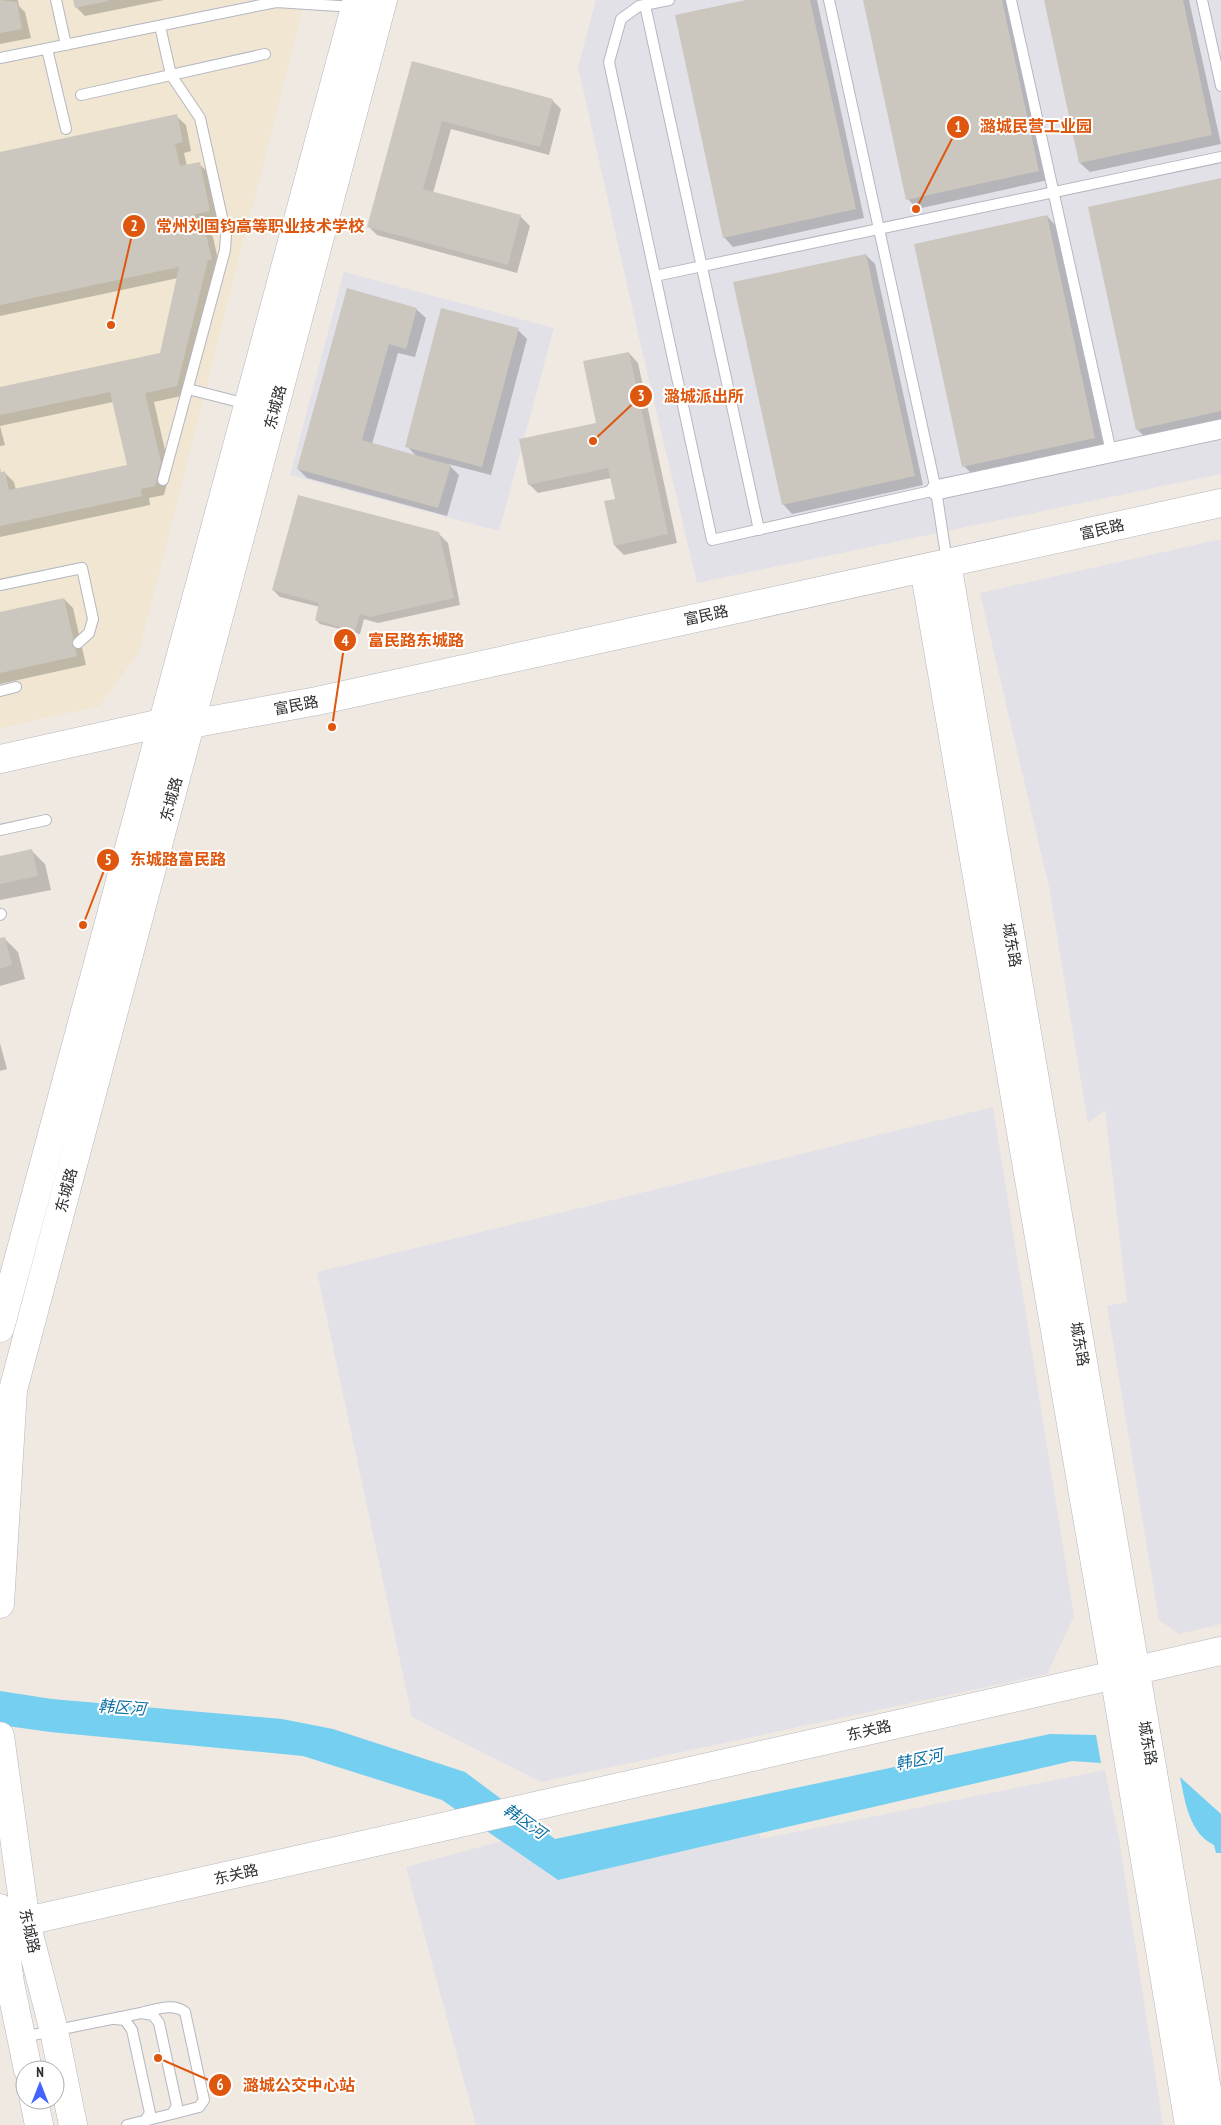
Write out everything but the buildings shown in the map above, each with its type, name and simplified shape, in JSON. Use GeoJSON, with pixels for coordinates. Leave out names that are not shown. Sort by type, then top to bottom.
{"type":"FeatureCollection","features":[{"type":"Feature","properties":{"kind":"street","name":"东城路"},"geometry":{"type":"LineString","coordinates":[[0,1328],[28,1262],[191,724],[383,0]]}},
{"type":"Feature","properties":{"kind":"street","name":"东城路"},"geometry":{"type":"LineString","coordinates":[[0,1604],[13,1390],[28,1262],[160,731],[356,4]]}},
{"type":"Feature","properties":{"kind":"street"},"geometry":{"type":"LineString","coordinates":[[936,490],[1221,429]]}},
{"type":"Feature","properties":{"kind":"street","name":"富民路"},"geometry":{"type":"LineString","coordinates":[[0,774],[191,724],[317,701],[1221,502]]}},
{"type":"Feature","properties":{"kind":"street","name":"城东路"},"geometry":{"type":"LineString","coordinates":[[936,566],[1125,1672],[1214,2125]]}},
{"type":"Feature","properties":{"kind":"street","name":"富民路"},"geometry":{"type":"LineString","coordinates":[[0,759],[160,731]]}},
{"type":"Feature","properties":{"kind":"street","name":"东关路"},"geometry":{"type":"LineString","coordinates":[[7,1921],[518,1810],[1221,1651]]}},
{"type":"Feature","properties":{"kind":"street","name":"城东路"},"geometry":{"type":"LineString","coordinates":[[1125,1672],[1190,2125]]}},
{"type":"Feature","properties":{"kind":"street","name":"东城路"},"geometry":{"type":"LineString","coordinates":[[0,1736],[10,1983],[26,2060]]}},
{"type":"Feature","properties":{"kind":"street","name":"东城路"},"geometry":{"type":"LineString","coordinates":[[7,1921],[54,2031],[74,2125]]}},
{"type":"Feature","properties":{"kind":"street"},"geometry":{"type":"LineString","coordinates":[[36,2110],[39,2125]]}},
{"type":"Feature","properties":{"kind":"lane"},"geometry":{"type":"LineString","coordinates":[[56,0],[66,45]]}},
{"type":"Feature","properties":{"kind":"lane"},"geometry":{"type":"LineString","coordinates":[[669,0],[638,6],[621,19],[609,62],[712,540],[936,490]]}},
{"type":"Feature","properties":{"kind":"lane"},"geometry":{"type":"LineString","coordinates":[[829,0],[936,490],[936,566]]}},
{"type":"Feature","properties":{"kind":"lane"},"geometry":{"type":"LineString","coordinates":[[1011,0],[1111,452]]}},
{"type":"Feature","properties":{"kind":"lane"},"geometry":{"type":"LineString","coordinates":[[1202,0],[1221,86]]}},
{"type":"Feature","properties":{"kind":"lane"},"geometry":{"type":"LineString","coordinates":[[0,58],[276,2],[356,4]]}},
{"type":"Feature","properties":{"kind":"lane"},"geometry":{"type":"LineString","coordinates":[[645,5],[759,530]]}},
{"type":"Feature","properties":{"kind":"lane"},"geometry":{"type":"LineString","coordinates":[[160,26],[171,75],[200,118],[226,235],[225,250],[163,480]]}},
{"type":"Feature","properties":{"kind":"lane"},"geometry":{"type":"LineString","coordinates":[[47,49],[66,129]]}},
{"type":"Feature","properties":{"kind":"lane"},"geometry":{"type":"LineString","coordinates":[[81,96],[265,54]]}},
{"type":"Feature","properties":{"kind":"lane"},"geometry":{"type":"LineString","coordinates":[[655,276],[1221,157]]}},
{"type":"Feature","properties":{"kind":"lane"},"geometry":{"type":"LineString","coordinates":[[188,389],[248,404]]}},
{"type":"Feature","properties":{"kind":"lane"},"geometry":{"type":"LineString","coordinates":[[0,585],[82,568],[93,619],[89,633],[78,643]]}},
{"type":"Feature","properties":{"kind":"lane"},"geometry":{"type":"LineString","coordinates":[[0,691],[16,687]]}},
{"type":"Feature","properties":{"kind":"lane"},"geometry":{"type":"LineString","coordinates":[[0,830],[46,820]]}},
{"type":"Feature","properties":{"kind":"lane"},"geometry":{"type":"LineString","coordinates":[[21,2038],[171,2007],[179,2008],[185,2012],[204,2100],[199,2107],[127,2125]]}},
{"type":"Feature","properties":{"kind":"lane"},"geometry":{"type":"LineString","coordinates":[[141,2013],[153,2015],[159,2023],[177,2106],[172,2114]]}},
{"type":"Feature","properties":{"kind":"lane"},"geometry":{"type":"LineString","coordinates":[[112,2018],[125,2020],[132,2030],[150,2113],[145,2121]]}},
{"type":"Feature","properties":{"kind":"shaded area"},"geometry":{"type":"Polygon","coordinates":[[[0,0],[305,0],[139,651],[100,706],[0,728],[0,0]]]}},
{"type":"Feature","properties":{"kind":"shaded area"},"geometry":{"type":"Polygon","coordinates":[[[596,0],[1221,0],[1221,474],[697,583],[578,67],[596,0]]]}},
{"type":"Feature","properties":{"kind":"shaded area"},"geometry":{"type":"Polygon","coordinates":[[[344,272],[554,328],[499,531],[290,475],[344,272]]]}},
{"type":"Feature","properties":{"kind":"shaded area"},"geometry":{"type":"Polygon","coordinates":[[[1221,539],[1221,1624],[1179,1634],[1159,1620],[1107,1306],[1127,1302],[1105,1110],[1088,1123],[1049,887],[980,593],[1221,539]]]}},
{"type":"Feature","properties":{"kind":"shaded area"},"geometry":{"type":"Polygon","coordinates":[[[993,1107],[1074,1616],[1047,1674],[541,1782],[412,1717],[317,1272],[993,1107]]]}},
{"type":"Feature","properties":{"kind":"shaded area"},"geometry":{"type":"Polygon","coordinates":[[[1105,1770],[1119,1839],[1163,2125],[476,2125],[406,1867],[502,1841],[558,1880],[759,1833],[761,1839],[1105,1770]]]}},
{"type":"Feature","properties":{"kind":"water","name":"韩区河"},"geometry":{"type":"Polygon","coordinates":[[[0,1691],[52,1699],[282,1719],[333,1729],[465,1772],[555,1839],[1050,1734],[1096,1735],[1101,1763],[1072,1761],[558,1880],[442,1800],[303,1756],[50,1732],[0,1725],[0,1691]]]}},
{"type":"Feature","properties":{"kind":"water"},"geometry":{"type":"Polygon","coordinates":[[[1180,1777],[1221,1814],[1221,1853],[1216,1853],[1214,1845],[1199,1833],[1194,1825],[1186,1806],[1180,1777]]]}},
{"type":"Feature","properties":{"kind":"place","name":"潞城民营工业园"},"geometry":{"type":"Point","coordinates":[916,209]}},
{"type":"Feature","properties":{"kind":"place","name":"常州刘国钧高等职业技术学校"},"geometry":{"type":"Point","coordinates":[111,325]}},
{"type":"Feature","properties":{"kind":"place","name":"潞城派出所"},"geometry":{"type":"Point","coordinates":[593,441]}},
{"type":"Feature","properties":{"kind":"place","name":"富民路东城路"},"geometry":{"type":"Point","coordinates":[332,727]}},
{"type":"Feature","properties":{"kind":"place","name":"东城路富民路"},"geometry":{"type":"Point","coordinates":[83,925]}},
{"type":"Feature","properties":{"kind":"place","name":"潞城公交中心站"},"geometry":{"type":"Point","coordinates":[158,2058]}}]}
